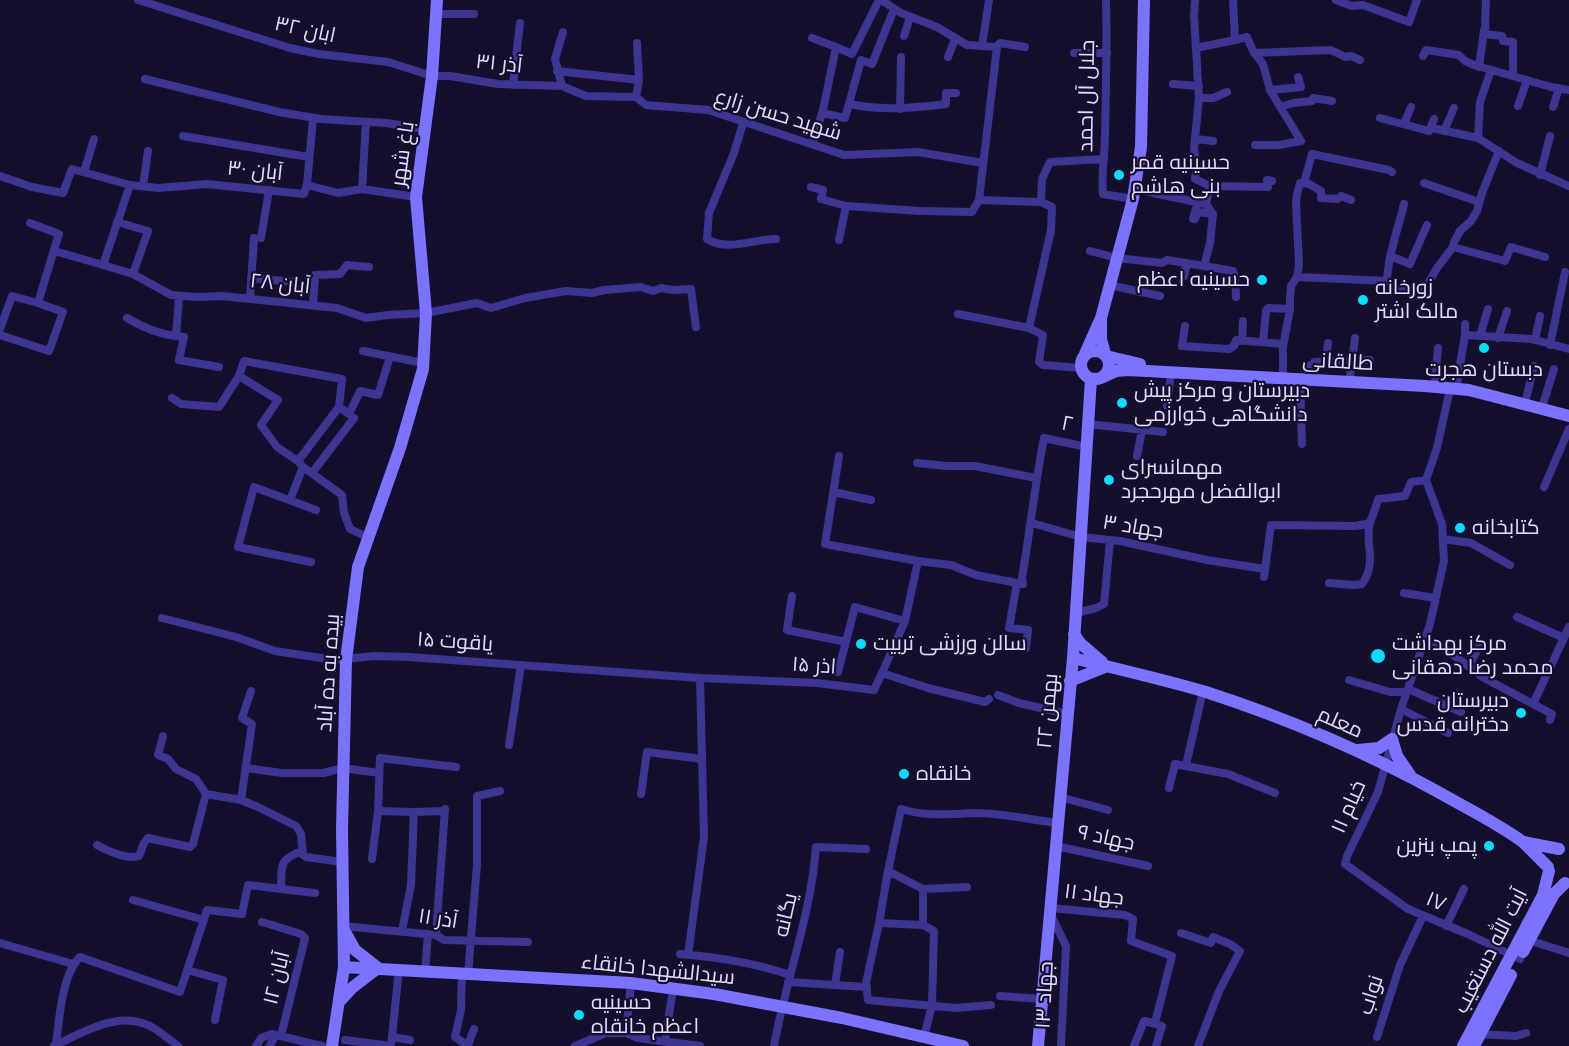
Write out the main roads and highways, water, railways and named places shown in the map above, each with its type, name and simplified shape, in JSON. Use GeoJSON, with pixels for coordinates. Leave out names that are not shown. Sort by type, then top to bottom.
{"type":"FeatureCollection","features":[{"type":"Feature","properties":{"kind":"main road","name":"باغ شهر"},"geometry":{"type":"LineString","coordinates":[[426,313],[416,197],[432,76],[438,0]]}},
{"type":"Feature","properties":{"kind":"main road"},"geometry":{"type":"LineString","coordinates":[[1101,318],[1101,339],[1110,364],[1107,374],[1097,378],[1085,376],[1080,363],[1092,342],[1101,318],[1133,194],[1142,138],[1144,0]]}},
{"type":"Feature","properties":{"kind":"main road","name":"بیده به ده آباد"},"geometry":{"type":"LineString","coordinates":[[332,1046],[344,967],[342,862],[346,660],[358,567],[400,448],[423,363],[426,313]]}},
{"type":"Feature","properties":{"kind":"main road"},"geometry":{"type":"LineString","coordinates":[[1085,354],[1093,351],[1105,355]]}},
{"type":"Feature","properties":{"kind":"main road","name":"طالقانی"},"geometry":{"type":"LineString","coordinates":[[1105,355],[1130,363],[1161,368],[1300,380],[1452,385],[1569,416]]}},
{"type":"Feature","properties":{"kind":"main road","name":"طالقانی"},"geometry":{"type":"LineString","coordinates":[[1097,378],[1116,371],[1128,370],[1435,382],[1526,399],[1569,411]]}},
{"type":"Feature","properties":{"kind":"main road","name":"۲۲ بهمن"},"geometry":{"type":"LineString","coordinates":[[1038,1046],[1073,655],[1089,424],[1097,378]]}},
{"type":"Feature","properties":{"kind":"main road"},"geometry":{"type":"LineString","coordinates":[[1070,681],[1104,664],[1080,643],[1074,634]]}},
{"type":"Feature","properties":{"kind":"main road","name":"معلم"},"geometry":{"type":"LineString","coordinates":[[1073,655],[1203,692],[1261,712],[1385,764],[1504,828],[1522,842],[1549,869],[1555,879],[1567,883]]}},
{"type":"Feature","properties":{"kind":"main road"},"geometry":{"type":"LineString","coordinates":[[1354,750],[1372,751],[1392,739],[1401,764],[1414,779]]}},
{"type":"Feature","properties":{"kind":"main road"},"geometry":{"type":"LineString","coordinates":[[1522,842],[1565,847]]}},
{"type":"Feature","properties":{"kind":"main road","name":"آیت الله دستغیب"},"geometry":{"type":"LineString","coordinates":[[1463,1046],[1475,1038],[1525,939],[1543,895],[1550,859],[1565,847]]}},
{"type":"Feature","properties":{"kind":"main road","name":"آیت الله دستغیب"},"geometry":{"type":"LineString","coordinates":[[1525,939],[1554,894],[1567,883]]}},
{"type":"Feature","properties":{"kind":"main road"},"geometry":{"type":"LineString","coordinates":[[339,1002],[353,987],[378,968],[355,950],[343,927]]}},
{"type":"Feature","properties":{"kind":"main road","name":"سیدالشهدا خانقاء"},"geometry":{"type":"LineString","coordinates":[[344,967],[632,983],[673,988],[781,1006],[963,1046]]}},
{"type":"Feature","properties":{"kind":"main road"},"geometry":{"type":"LineString","coordinates":[[1027,1046],[1040,1031]]}},
{"type":"Feature","properties":{"kind":"place","name":"حسینیه قمر بنی هاشم"},"geometry":{"type":"Point","coordinates":[1119,175]}},
{"type":"Feature","properties":{"kind":"place","name":"حسینیه اعظم"},"geometry":{"type":"Point","coordinates":[1262,280]}},
{"type":"Feature","properties":{"kind":"place","name":"زورخانه مالک اشتر"},"geometry":{"type":"Point","coordinates":[1363,300]}},
{"type":"Feature","properties":{"kind":"place","name":"دبستان هجرت"},"geometry":{"type":"Point","coordinates":[1484,348]}},
{"type":"Feature","properties":{"kind":"place","name":"دبیرستان و مرکز پیش دانشگاهی خوارزمی"},"geometry":{"type":"Point","coordinates":[1122,403]}},
{"type":"Feature","properties":{"kind":"place","name":"مهمانسرای ابوالفضل مهرحجرد"},"geometry":{"type":"Point","coordinates":[1109,480]}},
{"type":"Feature","properties":{"kind":"place","name":"کتابخانه"},"geometry":{"type":"Point","coordinates":[1460,528]}},
{"type":"Feature","properties":{"kind":"place","name":"سالن ورزشی تربیت"},"geometry":{"type":"Point","coordinates":[861,644]}},
{"type":"Feature","properties":{"kind":"place","name":"مرکز بهداشت محمد رضا دهقانی"},"geometry":{"type":"Point","coordinates":[1378,656]}},
{"type":"Feature","properties":{"kind":"place","name":"دبیرستان دخترانه قدس"},"geometry":{"type":"Point","coordinates":[1521,713]}},
{"type":"Feature","properties":{"kind":"place","name":"خانقاه"},"geometry":{"type":"Point","coordinates":[904,774]}},
{"type":"Feature","properties":{"kind":"place","name":"پمپ بنزین"},"geometry":{"type":"Point","coordinates":[1489,846]}},
{"type":"Feature","properties":{"kind":"place","name":"حسینیه اعظم خانقاه"},"geometry":{"type":"Point","coordinates":[579,1015]}}]}
